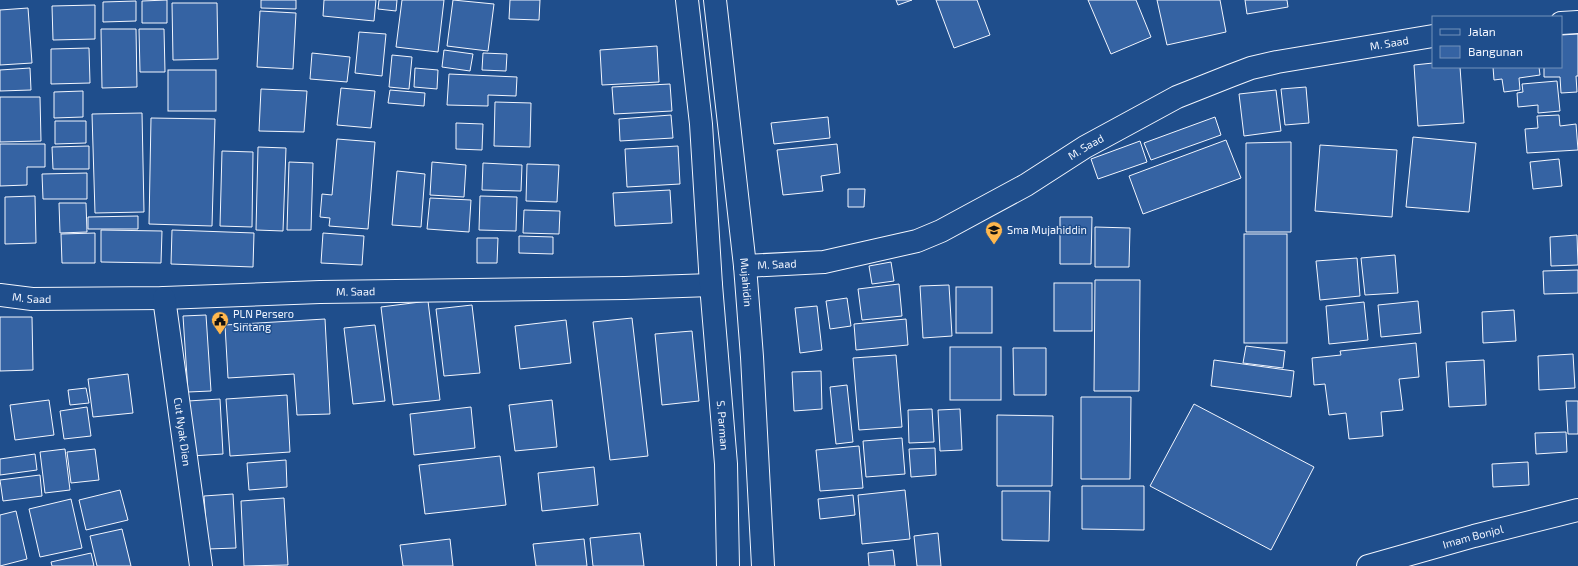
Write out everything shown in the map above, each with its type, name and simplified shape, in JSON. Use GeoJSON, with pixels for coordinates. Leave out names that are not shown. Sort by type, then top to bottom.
{"type":"FeatureCollection","features":[{"type":"Feature","properties":{"kind":"street"},"geometry":{"type":"LineString","coordinates":[[687,0],[701,124],[711,284]]}},
{"type":"Feature","properties":{"kind":"street","name":"Mujahidin"},"geometry":{"type":"LineString","coordinates":[[715,0],[745,266],[752,358],[763,566]]}},
{"type":"Feature","properties":{"kind":"street"},"geometry":{"type":"LineString","coordinates":[[1562,23],[1578,22]]}},
{"type":"Feature","properties":{"kind":"street","name":"M. Saad"},"geometry":{"type":"LineString","coordinates":[[745,266],[824,262],[917,241],[941,231],[1026,184],[1085,147],[1177,97],[1251,68],[1277,62],[1432,36]]}},
{"type":"Feature","properties":{"kind":"street","name":"M. Saad"},"geometry":{"type":"LineString","coordinates":[[0,295],[32,299],[164,298],[320,292],[625,288],[711,284]]}},
{"type":"Feature","properties":{"kind":"street","name":"S. Parman"},"geometry":{"type":"LineString","coordinates":[[711,284],[726,464],[728,566]]}},
{"type":"Feature","properties":{"kind":"street","name":"Cut Nyak Dien"},"geometry":{"type":"LineString","coordinates":[[164,298],[201,566]]}},
{"type":"Feature","properties":{"kind":"street","name":"Imam Bonjol"},"geometry":{"type":"LineString","coordinates":[[1368,566],[1474,536],[1578,510]]}},
{"type":"Feature","properties":{"kind":"building"},"geometry":{"type":"Polygon","coordinates":[[[167,0],[167,23],[142,23],[142,1],[167,0]]]}},
{"type":"Feature","properties":{"kind":"building"},"geometry":{"type":"Polygon","coordinates":[[[261,0],[296,0],[296,9],[261,8],[261,0]]]}},
{"type":"Feature","properties":{"kind":"building"},"geometry":{"type":"Polygon","coordinates":[[[324,0],[376,0],[374,21],[323,16],[324,0]]]}},
{"type":"Feature","properties":{"kind":"building"},"geometry":{"type":"Polygon","coordinates":[[[379,0],[397,0],[396,11],[378,9],[379,0]]]}},
{"type":"Feature","properties":{"kind":"building"},"geometry":{"type":"Polygon","coordinates":[[[402,0],[444,0],[438,52],[396,47],[402,0]]]}},
{"type":"Feature","properties":{"kind":"building"},"geometry":{"type":"Polygon","coordinates":[[[453,0],[494,4],[488,51],[447,46],[453,0]]]}},
{"type":"Feature","properties":{"kind":"building"},"geometry":{"type":"Polygon","coordinates":[[[510,0],[540,0],[539,20],[509,19],[510,0]]]}},
{"type":"Feature","properties":{"kind":"building"},"geometry":{"type":"Polygon","coordinates":[[[896,0],[912,0],[898,5],[896,0]]]}},
{"type":"Feature","properties":{"kind":"building"},"geometry":{"type":"Polygon","coordinates":[[[936,0],[977,0],[990,35],[954,48],[936,0]]]}},
{"type":"Feature","properties":{"kind":"building"},"geometry":{"type":"Polygon","coordinates":[[[1088,0],[1136,0],[1151,37],[1111,54],[1088,0]]]}},
{"type":"Feature","properties":{"kind":"building"},"geometry":{"type":"Polygon","coordinates":[[[1157,0],[1220,0],[1226,32],[1167,45],[1157,0]]]}},
{"type":"Feature","properties":{"kind":"building"},"geometry":{"type":"Polygon","coordinates":[[[1245,0],[1287,0],[1288,7],[1247,14],[1245,0]]]}},
{"type":"Feature","properties":{"kind":"building"},"geometry":{"type":"Polygon","coordinates":[[[136,1],[136,21],[103,22],[103,2],[136,1]]]}},
{"type":"Feature","properties":{"kind":"building"},"geometry":{"type":"Polygon","coordinates":[[[172,3],[217,3],[218,59],[173,60],[172,3]]]}},
{"type":"Feature","properties":{"kind":"building"},"geometry":{"type":"Polygon","coordinates":[[[95,5],[95,39],[53,40],[52,6],[95,5]]]}},
{"type":"Feature","properties":{"kind":"building"},"geometry":{"type":"Polygon","coordinates":[[[28,8],[32,63],[0,65],[0,10],[28,8]]]}},
{"type":"Feature","properties":{"kind":"building"},"geometry":{"type":"Polygon","coordinates":[[[260,11],[296,13],[293,69],[257,67],[260,11]]]}},
{"type":"Feature","properties":{"kind":"building"},"geometry":{"type":"Polygon","coordinates":[[[101,29],[136,29],[137,87],[102,88],[101,29]]]}},
{"type":"Feature","properties":{"kind":"building"},"geometry":{"type":"Polygon","coordinates":[[[139,29],[164,29],[165,72],[140,72],[139,29]]]}},
{"type":"Feature","properties":{"kind":"building"},"geometry":{"type":"Polygon","coordinates":[[[359,32],[386,34],[382,76],[355,73],[359,32]]]}},
{"type":"Feature","properties":{"kind":"building"},"geometry":{"type":"Polygon","coordinates":[[[1578,34],[1578,76],[1576,76],[1577,92],[1561,93],[1560,77],[1544,77],[1544,68],[1562,68],[1562,35],[1578,34]]]}},
{"type":"Feature","properties":{"kind":"building"},"geometry":{"type":"Polygon","coordinates":[[[657,46],[659,82],[602,85],[600,50],[657,46]]]}},
{"type":"Feature","properties":{"kind":"building"},"geometry":{"type":"Polygon","coordinates":[[[89,48],[90,83],[51,84],[51,49],[89,48]]]}},
{"type":"Feature","properties":{"kind":"building"},"geometry":{"type":"Polygon","coordinates":[[[444,50],[473,54],[470,71],[442,67],[444,50]]]}},
{"type":"Feature","properties":{"kind":"building"},"geometry":{"type":"Polygon","coordinates":[[[312,53],[350,57],[347,82],[310,79],[312,53]]]}},
{"type":"Feature","properties":{"kind":"building"},"geometry":{"type":"Polygon","coordinates":[[[483,53],[507,54],[506,71],[482,70],[483,53]]]}},
{"type":"Feature","properties":{"kind":"building"},"geometry":{"type":"Polygon","coordinates":[[[392,55],[412,57],[409,89],[389,87],[392,55]]]}},
{"type":"Feature","properties":{"kind":"building"},"geometry":{"type":"Polygon","coordinates":[[[1432,63],[1432,68],[1460,68],[1464,123],[1418,126],[1414,65],[1432,63]]]}},
{"type":"Feature","properties":{"kind":"building"},"geometry":{"type":"Polygon","coordinates":[[[30,68],[31,90],[0,91],[0,70],[30,68]]]}},
{"type":"Feature","properties":{"kind":"building"},"geometry":{"type":"Polygon","coordinates":[[[415,68],[438,70],[437,89],[414,87],[415,68]]]}},
{"type":"Feature","properties":{"kind":"building"},"geometry":{"type":"Polygon","coordinates":[[[1493,68],[1539,68],[1540,75],[1519,78],[1520,90],[1504,92],[1502,79],[1494,80],[1493,68]]]}},
{"type":"Feature","properties":{"kind":"building"},"geometry":{"type":"Polygon","coordinates":[[[168,70],[216,70],[216,111],[168,111],[168,70]]]}},
{"type":"Feature","properties":{"kind":"building"},"geometry":{"type":"Polygon","coordinates":[[[449,74],[517,77],[516,96],[488,95],[488,106],[447,105],[449,74]]]}},
{"type":"Feature","properties":{"kind":"building"},"geometry":{"type":"Polygon","coordinates":[[[1557,81],[1560,111],[1538,113],[1538,105],[1518,107],[1517,93],[1523,92],[1522,84],[1557,81]]]}},
{"type":"Feature","properties":{"kind":"building"},"geometry":{"type":"Polygon","coordinates":[[[670,84],[672,111],[614,114],[612,87],[670,84]]]}},
{"type":"Feature","properties":{"kind":"building"},"geometry":{"type":"Polygon","coordinates":[[[1306,87],[1309,123],[1285,125],[1281,89],[1306,87]]]}},
{"type":"Feature","properties":{"kind":"building"},"geometry":{"type":"Polygon","coordinates":[[[341,88],[375,91],[371,128],[337,125],[341,88]]]}},
{"type":"Feature","properties":{"kind":"building"},"geometry":{"type":"Polygon","coordinates":[[[261,89],[307,91],[304,132],[259,131],[261,89]]]}},
{"type":"Feature","properties":{"kind":"building"},"geometry":{"type":"Polygon","coordinates":[[[390,90],[425,93],[424,106],[388,103],[390,90]]]}},
{"type":"Feature","properties":{"kind":"building"},"geometry":{"type":"Polygon","coordinates":[[[1276,90],[1281,131],[1244,136],[1239,94],[1276,90]]]}},
{"type":"Feature","properties":{"kind":"building"},"geometry":{"type":"Polygon","coordinates":[[[83,91],[83,117],[54,118],[54,92],[83,91]]]}},
{"type":"Feature","properties":{"kind":"building"},"geometry":{"type":"Polygon","coordinates":[[[0,97],[40,97],[41,141],[0,142],[0,97]]]}},
{"type":"Feature","properties":{"kind":"building"},"geometry":{"type":"Polygon","coordinates":[[[495,102],[531,103],[530,147],[494,146],[495,102]]]}},
{"type":"Feature","properties":{"kind":"building"},"geometry":{"type":"Polygon","coordinates":[[[142,113],[144,212],[95,213],[92,114],[142,113]]]}},
{"type":"Feature","properties":{"kind":"building"},"geometry":{"type":"Polygon","coordinates":[[[671,115],[673,138],[620,141],[619,119],[671,115]]]}},
{"type":"Feature","properties":{"kind":"building"},"geometry":{"type":"Polygon","coordinates":[[[1559,115],[1560,126],[1576,124],[1578,150],[1527,153],[1525,129],[1538,128],[1537,116],[1559,115]]]}},
{"type":"Feature","properties":{"kind":"building"},"geometry":{"type":"Polygon","coordinates":[[[828,117],[830,138],[774,144],[771,123],[828,117]]]}},
{"type":"Feature","properties":{"kind":"building"},"geometry":{"type":"Polygon","coordinates":[[[1215,117],[1221,135],[1151,160],[1144,143],[1215,117]]]}},
{"type":"Feature","properties":{"kind":"building"},"geometry":{"type":"Polygon","coordinates":[[[151,118],[215,119],[212,226],[149,224],[151,118]]]}},
{"type":"Feature","properties":{"kind":"building"},"geometry":{"type":"Polygon","coordinates":[[[55,121],[86,121],[86,143],[55,144],[55,121]]]}},
{"type":"Feature","properties":{"kind":"building"},"geometry":{"type":"Polygon","coordinates":[[[456,123],[483,124],[482,150],[456,149],[456,123]]]}},
{"type":"Feature","properties":{"kind":"building"},"geometry":{"type":"Polygon","coordinates":[[[1413,137],[1476,143],[1469,212],[1406,207],[1413,137]]]}},
{"type":"Feature","properties":{"kind":"building"},"geometry":{"type":"Polygon","coordinates":[[[337,139],[375,142],[368,229],[329,226],[330,218],[320,217],[322,194],[332,195],[337,139]]]}},
{"type":"Feature","properties":{"kind":"building"},"geometry":{"type":"Polygon","coordinates":[[[1226,140],[1241,178],[1143,214],[1129,176],[1226,140]]]}},
{"type":"Feature","properties":{"kind":"building"},"geometry":{"type":"Polygon","coordinates":[[[1140,141],[1147,162],[1098,179],[1091,159],[1140,141]]]}},
{"type":"Feature","properties":{"kind":"building"},"geometry":{"type":"Polygon","coordinates":[[[1291,142],[1291,232],[1246,232],[1246,143],[1291,142]]]}},
{"type":"Feature","properties":{"kind":"building"},"geometry":{"type":"Polygon","coordinates":[[[0,144],[45,144],[45,167],[27,167],[27,185],[0,186],[0,144]]]}},
{"type":"Feature","properties":{"kind":"building"},"geometry":{"type":"Polygon","coordinates":[[[837,144],[840,173],[821,176],[823,191],[783,195],[777,150],[837,144]]]}},
{"type":"Feature","properties":{"kind":"building"},"geometry":{"type":"Polygon","coordinates":[[[1320,145],[1397,150],[1392,217],[1315,211],[1320,145]]]}},
{"type":"Feature","properties":{"kind":"building"},"geometry":{"type":"Polygon","coordinates":[[[89,146],[89,169],[53,169],[52,147],[89,146]]]}},
{"type":"Feature","properties":{"kind":"building"},"geometry":{"type":"Polygon","coordinates":[[[678,146],[680,184],[627,187],[625,149],[678,146]]]}},
{"type":"Feature","properties":{"kind":"building"},"geometry":{"type":"Polygon","coordinates":[[[258,147],[286,148],[283,231],[256,230],[258,147]]]}},
{"type":"Feature","properties":{"kind":"building"},"geometry":{"type":"Polygon","coordinates":[[[222,151],[253,152],[252,227],[220,226],[222,151]]]}},
{"type":"Feature","properties":{"kind":"building"},"geometry":{"type":"Polygon","coordinates":[[[1559,159],[1562,186],[1533,189],[1530,162],[1559,159]]]}},
{"type":"Feature","properties":{"kind":"building"},"geometry":{"type":"Polygon","coordinates":[[[289,162],[313,163],[311,230],[287,230],[289,162]]]}},
{"type":"Feature","properties":{"kind":"building"},"geometry":{"type":"Polygon","coordinates":[[[432,162],[466,165],[464,197],[430,195],[432,162]]]}},
{"type":"Feature","properties":{"kind":"building"},"geometry":{"type":"Polygon","coordinates":[[[483,163],[522,165],[521,191],[482,190],[483,163]]]}},
{"type":"Feature","properties":{"kind":"building"},"geometry":{"type":"Polygon","coordinates":[[[527,164],[559,165],[557,202],[526,201],[527,164]]]}},
{"type":"Feature","properties":{"kind":"building"},"geometry":{"type":"Polygon","coordinates":[[[397,171],[425,174],[421,227],[392,225],[397,171]]]}},
{"type":"Feature","properties":{"kind":"building"},"geometry":{"type":"Polygon","coordinates":[[[87,173],[87,199],[43,199],[42,174],[87,173]]]}},
{"type":"Feature","properties":{"kind":"building"},"geometry":{"type":"Polygon","coordinates":[[[848,189],[865,189],[864,207],[848,207],[848,189]]]}},
{"type":"Feature","properties":{"kind":"building"},"geometry":{"type":"Polygon","coordinates":[[[670,190],[672,223],[615,226],[613,193],[670,190]]]}},
{"type":"Feature","properties":{"kind":"building"},"geometry":{"type":"Polygon","coordinates":[[[35,196],[36,243],[5,244],[5,197],[35,196]]]}},
{"type":"Feature","properties":{"kind":"building"},"geometry":{"type":"Polygon","coordinates":[[[480,196],[517,197],[516,231],[479,230],[480,196]]]}},
{"type":"Feature","properties":{"kind":"building"},"geometry":{"type":"Polygon","coordinates":[[[430,198],[471,200],[469,232],[427,229],[430,198]]]}},
{"type":"Feature","properties":{"kind":"building"},"geometry":{"type":"Polygon","coordinates":[[[59,203],[86,203],[87,232],[60,233],[59,203]]]}},
{"type":"Feature","properties":{"kind":"building"},"geometry":{"type":"Polygon","coordinates":[[[524,210],[560,211],[559,234],[523,233],[524,210]]]}},
{"type":"Feature","properties":{"kind":"building"},"geometry":{"type":"Polygon","coordinates":[[[138,216],[138,229],[88,229],[88,217],[138,216]]]}},
{"type":"Feature","properties":{"kind":"building"},"geometry":{"type":"Polygon","coordinates":[[[1060,217],[1092,217],[1091,264],[1060,264],[1060,217]]]}},
{"type":"Feature","properties":{"kind":"building"},"geometry":{"type":"Polygon","coordinates":[[[1095,227],[1130,228],[1129,267],[1095,267],[1095,227]]]}},
{"type":"Feature","properties":{"kind":"building"},"geometry":{"type":"Polygon","coordinates":[[[101,230],[162,231],[161,263],[101,262],[101,230]]]}},
{"type":"Feature","properties":{"kind":"building"},"geometry":{"type":"Polygon","coordinates":[[[172,230],[254,233],[253,267],[171,264],[172,230]]]}},
{"type":"Feature","properties":{"kind":"building"},"geometry":{"type":"Polygon","coordinates":[[[95,233],[95,263],[62,263],[61,234],[95,233]]]}},
{"type":"Feature","properties":{"kind":"building"},"geometry":{"type":"Polygon","coordinates":[[[323,233],[364,236],[362,265],[321,263],[323,233]]]}},
{"type":"Feature","properties":{"kind":"building"},"geometry":{"type":"Polygon","coordinates":[[[1244,234],[1287,234],[1287,343],[1244,343],[1244,234]]]}},
{"type":"Feature","properties":{"kind":"building"},"geometry":{"type":"Polygon","coordinates":[[[1577,235],[1578,265],[1551,266],[1550,237],[1577,235]]]}},
{"type":"Feature","properties":{"kind":"building"},"geometry":{"type":"Polygon","coordinates":[[[519,236],[553,237],[553,254],[519,253],[519,236]]]}},
{"type":"Feature","properties":{"kind":"building"},"geometry":{"type":"Polygon","coordinates":[[[477,238],[498,238],[497,263],[477,263],[477,238]]]}},
{"type":"Feature","properties":{"kind":"building"},"geometry":{"type":"Polygon","coordinates":[[[1395,255],[1398,293],[1365,295],[1361,258],[1395,255]]]}},
{"type":"Feature","properties":{"kind":"building"},"geometry":{"type":"Polygon","coordinates":[[[1357,258],[1360,296],[1320,300],[1316,261],[1357,258]]]}},
{"type":"Feature","properties":{"kind":"building"},"geometry":{"type":"Polygon","coordinates":[[[891,262],[894,281],[872,284],[869,266],[891,262]]]}},
{"type":"Feature","properties":{"kind":"building"},"geometry":{"type":"Polygon","coordinates":[[[1578,270],[1578,293],[1544,294],[1543,271],[1578,270]]]}},
{"type":"Feature","properties":{"kind":"building"},"geometry":{"type":"Polygon","coordinates":[[[1095,280],[1140,280],[1139,391],[1094,391],[1095,280]]]}},
{"type":"Feature","properties":{"kind":"building"},"geometry":{"type":"Polygon","coordinates":[[[1054,283],[1092,283],[1092,331],[1054,331],[1054,283]]]}},
{"type":"Feature","properties":{"kind":"building"},"geometry":{"type":"Polygon","coordinates":[[[899,284],[902,316],[862,320],[858,289],[899,284]]]}},
{"type":"Feature","properties":{"kind":"building"},"geometry":{"type":"Polygon","coordinates":[[[949,285],[952,336],[923,338],[920,286],[949,285]]]}},
{"type":"Feature","properties":{"kind":"building"},"geometry":{"type":"Polygon","coordinates":[[[956,287],[992,287],[992,333],[956,333],[956,287]]]}},
{"type":"Feature","properties":{"kind":"building"},"geometry":{"type":"Polygon","coordinates":[[[847,298],[851,326],[830,329],[826,301],[847,298]]]}},
{"type":"Feature","properties":{"kind":"building"},"geometry":{"type":"Polygon","coordinates":[[[428,301],[440,400],[393,405],[381,307],[428,301]]]}},
{"type":"Feature","properties":{"kind":"building"},"geometry":{"type":"Polygon","coordinates":[[[1418,301],[1421,333],[1381,337],[1378,305],[1418,301]]]}},
{"type":"Feature","properties":{"kind":"building"},"geometry":{"type":"Polygon","coordinates":[[[1364,302],[1368,340],[1329,344],[1326,306],[1364,302]]]}},
{"type":"Feature","properties":{"kind":"building"},"geometry":{"type":"Polygon","coordinates":[[[472,305],[480,373],[444,376],[436,309],[472,305]]]}},
{"type":"Feature","properties":{"kind":"building"},"geometry":{"type":"Polygon","coordinates":[[[817,306],[822,350],[800,353],[795,308],[817,306]]]}},
{"type":"Feature","properties":{"kind":"building"},"geometry":{"type":"Polygon","coordinates":[[[1514,310],[1516,341],[1483,343],[1482,312],[1514,310]]]}},
{"type":"Feature","properties":{"kind":"building"},"geometry":{"type":"Polygon","coordinates":[[[206,315],[211,391],[188,392],[183,316],[206,315]]]}},
{"type":"Feature","properties":{"kind":"building"},"geometry":{"type":"Polygon","coordinates":[[[0,317],[32,317],[33,370],[0,371],[0,317]]]}},
{"type":"Feature","properties":{"kind":"building"},"geometry":{"type":"Polygon","coordinates":[[[632,318],[648,456],[610,460],[593,322],[632,318]]]}},
{"type":"Feature","properties":{"kind":"building"},"geometry":{"type":"Polygon","coordinates":[[[325,319],[330,414],[297,415],[294,374],[228,378],[225,325],[325,319]]]}},
{"type":"Feature","properties":{"kind":"building"},"geometry":{"type":"Polygon","coordinates":[[[906,319],[908,345],[856,350],[854,324],[906,319]]]}},
{"type":"Feature","properties":{"kind":"building"},"geometry":{"type":"Polygon","coordinates":[[[566,320],[571,363],[520,369],[515,326],[566,320]]]}},
{"type":"Feature","properties":{"kind":"building"},"geometry":{"type":"Polygon","coordinates":[[[375,325],[385,401],[353,404],[344,328],[375,325]]]}},
{"type":"Feature","properties":{"kind":"building"},"geometry":{"type":"Polygon","coordinates":[[[692,331],[699,401],[662,405],[655,334],[692,331]]]}},
{"type":"Feature","properties":{"kind":"building"},"geometry":{"type":"Polygon","coordinates":[[[1416,343],[1419,377],[1399,379],[1403,410],[1381,412],[1383,436],[1349,439],[1346,413],[1329,415],[1325,384],[1314,385],[1312,358],[1341,355],[1340,351],[1416,343]]]}},
{"type":"Feature","properties":{"kind":"building"},"geometry":{"type":"Polygon","coordinates":[[[1246,346],[1285,351],[1283,368],[1243,363],[1246,346]]]}},
{"type":"Feature","properties":{"kind":"building"},"geometry":{"type":"Polygon","coordinates":[[[950,347],[1001,347],[1001,400],[950,400],[950,347]]]}},
{"type":"Feature","properties":{"kind":"building"},"geometry":{"type":"Polygon","coordinates":[[[1013,348],[1046,348],[1046,395],[1014,395],[1013,348]]]}},
{"type":"Feature","properties":{"kind":"building"},"geometry":{"type":"Polygon","coordinates":[[[1573,354],[1575,388],[1539,390],[1538,356],[1573,354]]]}},
{"type":"Feature","properties":{"kind":"building"},"geometry":{"type":"Polygon","coordinates":[[[896,355],[902,427],[859,430],[853,358],[896,355]]]}},
{"type":"Feature","properties":{"kind":"building"},"geometry":{"type":"Polygon","coordinates":[[[1214,360],[1294,371],[1291,397],[1211,386],[1214,360]]]}},
{"type":"Feature","properties":{"kind":"building"},"geometry":{"type":"Polygon","coordinates":[[[1484,360],[1486,405],[1449,407],[1446,362],[1484,360]]]}},
{"type":"Feature","properties":{"kind":"building"},"geometry":{"type":"Polygon","coordinates":[[[821,371],[822,409],[794,411],[792,372],[821,371]]]}},
{"type":"Feature","properties":{"kind":"building"},"geometry":{"type":"Polygon","coordinates":[[[128,374],[133,413],[93,417],[88,379],[128,374]]]}},
{"type":"Feature","properties":{"kind":"building"},"geometry":{"type":"Polygon","coordinates":[[[847,385],[853,442],[836,444],[830,387],[847,385]]]}},
{"type":"Feature","properties":{"kind":"building"},"geometry":{"type":"Polygon","coordinates":[[[86,388],[89,403],[70,405],[68,390],[86,388]]]}},
{"type":"Feature","properties":{"kind":"building"},"geometry":{"type":"Polygon","coordinates":[[[287,395],[290,452],[230,456],[226,399],[287,395]]]}},
{"type":"Feature","properties":{"kind":"building"},"geometry":{"type":"Polygon","coordinates":[[[1081,397],[1131,397],[1130,479],[1081,479],[1081,397]]]}},
{"type":"Feature","properties":{"kind":"building"},"geometry":{"type":"Polygon","coordinates":[[[220,399],[223,454],[191,456],[188,401],[220,399]]]}},
{"type":"Feature","properties":{"kind":"building"},"geometry":{"type":"Polygon","coordinates":[[[49,400],[54,435],[15,440],[10,405],[49,400]]]}},
{"type":"Feature","properties":{"kind":"building"},"geometry":{"type":"Polygon","coordinates":[[[552,400],[557,447],[515,451],[509,405],[552,400]]]}},
{"type":"Feature","properties":{"kind":"building"},"geometry":{"type":"Polygon","coordinates":[[[1566,401],[1578,401],[1578,434],[1568,434],[1566,401]]]}},
{"type":"Feature","properties":{"kind":"building"},"geometry":{"type":"Polygon","coordinates":[[[1194,404],[1314,467],[1271,550],[1150,486],[1194,404]]]}},
{"type":"Feature","properties":{"kind":"building"},"geometry":{"type":"Polygon","coordinates":[[[87,407],[91,436],[64,439],[60,411],[87,407]]]}},
{"type":"Feature","properties":{"kind":"building"},"geometry":{"type":"Polygon","coordinates":[[[471,407],[475,448],[414,455],[410,414],[471,407]]]}},
{"type":"Feature","properties":{"kind":"building"},"geometry":{"type":"Polygon","coordinates":[[[932,409],[934,442],[909,443],[908,410],[932,409]]]}},
{"type":"Feature","properties":{"kind":"building"},"geometry":{"type":"Polygon","coordinates":[[[960,409],[962,450],[940,451],[938,410],[960,409]]]}},
{"type":"Feature","properties":{"kind":"building"},"geometry":{"type":"Polygon","coordinates":[[[997,415],[1053,416],[1052,486],[997,486],[997,415]]]}},
{"type":"Feature","properties":{"kind":"building"},"geometry":{"type":"Polygon","coordinates":[[[1566,432],[1567,452],[1536,454],[1535,433],[1566,432]]]}},
{"type":"Feature","properties":{"kind":"building"},"geometry":{"type":"Polygon","coordinates":[[[902,438],[905,474],[866,477],[863,441],[902,438]]]}},
{"type":"Feature","properties":{"kind":"building"},"geometry":{"type":"Polygon","coordinates":[[[859,446],[863,488],[820,491],[816,450],[859,446]]]}},
{"type":"Feature","properties":{"kind":"building"},"geometry":{"type":"Polygon","coordinates":[[[935,448],[936,475],[911,477],[909,449],[935,448]]]}},
{"type":"Feature","properties":{"kind":"building"},"geometry":{"type":"Polygon","coordinates":[[[65,449],[70,490],[45,493],[40,452],[65,449]]]}},
{"type":"Feature","properties":{"kind":"building"},"geometry":{"type":"Polygon","coordinates":[[[95,449],[99,480],[71,483],[67,452],[95,449]]]}},
{"type":"Feature","properties":{"kind":"building"},"geometry":{"type":"Polygon","coordinates":[[[35,454],[37,470],[0,475],[0,459],[35,454]]]}},
{"type":"Feature","properties":{"kind":"building"},"geometry":{"type":"Polygon","coordinates":[[[500,456],[506,505],[425,514],[419,465],[500,456]]]}},
{"type":"Feature","properties":{"kind":"building"},"geometry":{"type":"Polygon","coordinates":[[[286,460],[287,487],[249,490],[247,463],[286,460]]]}},
{"type":"Feature","properties":{"kind":"building"},"geometry":{"type":"Polygon","coordinates":[[[1528,462],[1529,485],[1493,487],[1492,464],[1528,462]]]}},
{"type":"Feature","properties":{"kind":"building"},"geometry":{"type":"Polygon","coordinates":[[[594,467],[598,505],[542,511],[538,473],[594,467]]]}},
{"type":"Feature","properties":{"kind":"building"},"geometry":{"type":"Polygon","coordinates":[[[40,475],[42,496],[3,501],[0,480],[40,475]]]}},
{"type":"Feature","properties":{"kind":"building"},"geometry":{"type":"Polygon","coordinates":[[[1082,486],[1144,486],[1144,530],[1082,529],[1082,486]]]}},
{"type":"Feature","properties":{"kind":"building"},"geometry":{"type":"Polygon","coordinates":[[[120,490],[128,520],[86,530],[79,500],[120,490]]]}},
{"type":"Feature","properties":{"kind":"building"},"geometry":{"type":"Polygon","coordinates":[[[905,490],[910,539],[862,544],[858,495],[905,490]]]}},
{"type":"Feature","properties":{"kind":"building"},"geometry":{"type":"Polygon","coordinates":[[[1002,491],[1050,491],[1049,541],[1002,540],[1002,491]]]}},
{"type":"Feature","properties":{"kind":"building"},"geometry":{"type":"Polygon","coordinates":[[[233,494],[236,548],[208,549],[204,496],[233,494]]]}},
{"type":"Feature","properties":{"kind":"building"},"geometry":{"type":"Polygon","coordinates":[[[853,495],[855,515],[820,519],[818,499],[853,495]]]}},
{"type":"Feature","properties":{"kind":"building"},"geometry":{"type":"Polygon","coordinates":[[[284,498],[288,565],[244,566],[241,501],[284,498]]]}},
{"type":"Feature","properties":{"kind":"building"},"geometry":{"type":"Polygon","coordinates":[[[71,499],[82,548],[40,557],[29,509],[71,499]]]}},
{"type":"Feature","properties":{"kind":"building"},"geometry":{"type":"Polygon","coordinates":[[[16,511],[27,559],[0,566],[0,515],[16,511]]]}},
{"type":"Feature","properties":{"kind":"building"},"geometry":{"type":"Polygon","coordinates":[[[122,529],[131,566],[97,566],[90,536],[122,529]]]}},
{"type":"Feature","properties":{"kind":"building"},"geometry":{"type":"Polygon","coordinates":[[[640,533],[644,566],[593,566],[590,538],[640,533]]]}},
{"type":"Feature","properties":{"kind":"building"},"geometry":{"type":"Polygon","coordinates":[[[938,533],[941,566],[917,566],[914,536],[938,533]]]}},
{"type":"Feature","properties":{"kind":"building"},"geometry":{"type":"Polygon","coordinates":[[[450,539],[453,566],[403,566],[400,545],[450,539]]]}},
{"type":"Feature","properties":{"kind":"building"},"geometry":{"type":"Polygon","coordinates":[[[584,539],[587,566],[536,566],[533,544],[584,539]]]}},
{"type":"Feature","properties":{"kind":"building"},"geometry":{"type":"Polygon","coordinates":[[[893,550],[895,566],[869,566],[868,553],[893,550]]]}},
{"type":"Feature","properties":{"kind":"building"},"geometry":{"type":"Polygon","coordinates":[[[91,553],[94,566],[52,566],[51,562],[91,553]]]}},
{"type":"Feature","properties":{"kind":"place","name":"Sma Mujahiddin"},"geometry":{"type":"Point","coordinates":[994,245]}},
{"type":"Feature","properties":{"kind":"place","name":"PLN Persero Sintang"},"geometry":{"type":"Point","coordinates":[220,335]}}]}
